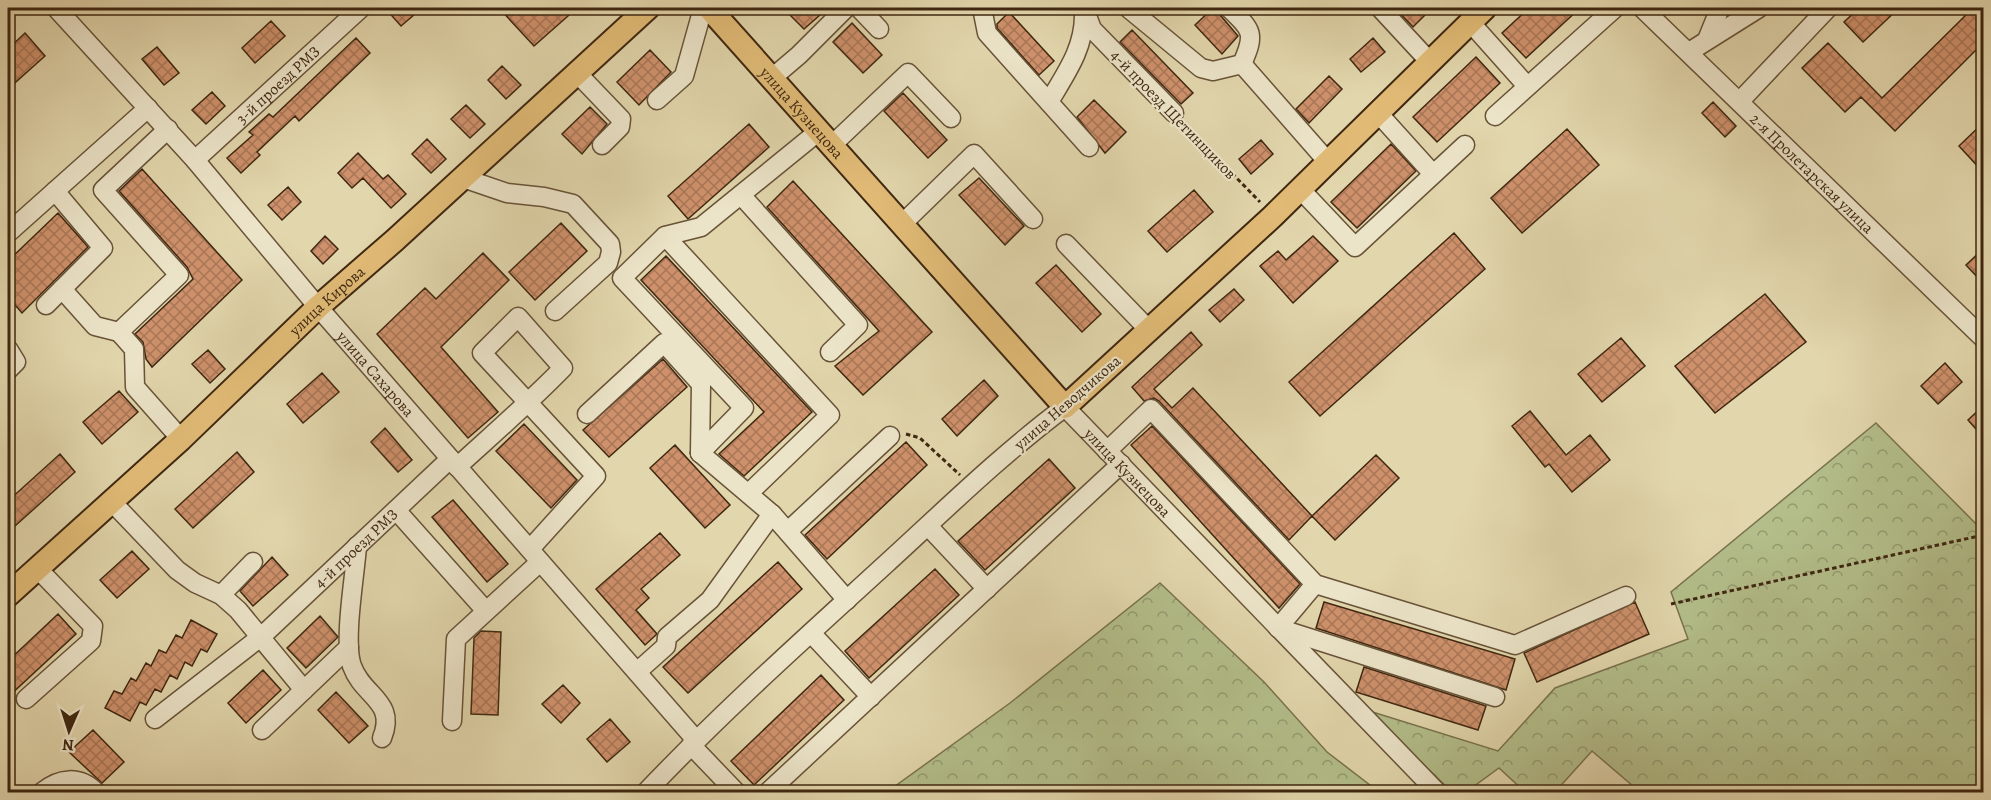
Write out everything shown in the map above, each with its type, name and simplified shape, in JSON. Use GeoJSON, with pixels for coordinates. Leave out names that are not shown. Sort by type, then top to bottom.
{"type":"FeatureCollection","features":[{"type":"Feature","properties":{"kind":"main road","name":"улица Кирова"},"geometry":{"type":"LineString","coordinates":[[8,595],[181,439],[318,307],[648,8]]}},
{"type":"Feature","properties":{"kind":"main road","name":"улица Кузнецова"},"geometry":{"type":"LineString","coordinates":[[709,8],[1065,407]]}},
{"type":"Feature","properties":{"kind":"main road","name":"улица Неводчикова"},"geometry":{"type":"LineString","coordinates":[[1065,407],[1301,190],[1477,15]]}},
{"type":"Feature","properties":{"kind":"street","name":"улица Сахарова"},"geometry":{"type":"LineString","coordinates":[[56,8],[195,159],[318,307],[638,671],[693,743],[736,792]]}},
{"type":"Feature","properties":{"kind":"street","name":"3-й проезд РМЗ"},"geometry":{"type":"LineString","coordinates":[[195,159],[361,8]]}},
{"type":"Feature","properties":{"kind":"street"},"geometry":{"type":"LineString","coordinates":[[657,100],[684,76],[704,8]]}},
{"type":"Feature","properties":{"kind":"street"},"geometry":{"type":"LineString","coordinates":[[772,78],[799,55],[846,8]]}},
{"type":"Feature","properties":{"kind":"street"},"geometry":{"type":"LineString","coordinates":[[859,8],[879,29]]}},
{"type":"Feature","properties":{"kind":"street"},"geometry":{"type":"LineString","coordinates":[[982,8],[987,33],[1089,147]]}},
{"type":"Feature","properties":{"kind":"street"},"geometry":{"type":"LineString","coordinates":[[1128,8],[1201,68],[1213,71],[1242,64]]}},
{"type":"Feature","properties":{"kind":"street"},"geometry":{"type":"LineString","coordinates":[[1229,8],[1249,27],[1251,36],[1242,64]]}},
{"type":"Feature","properties":{"kind":"street"},"geometry":{"type":"LineString","coordinates":[[1380,8],[1430,62]]}},
{"type":"Feature","properties":{"kind":"street"},"geometry":{"type":"LineString","coordinates":[[1494,116],[1615,8]]}},
{"type":"Feature","properties":{"kind":"street","name":"2-я Пролетарская улица"},"geometry":{"type":"LineString","coordinates":[[1642,8],[1983,339]]}},
{"type":"Feature","properties":{"kind":"street"},"geometry":{"type":"LineString","coordinates":[[1707,40],[1720,8]]}},
{"type":"Feature","properties":{"kind":"street"},"geometry":{"type":"LineString","coordinates":[[1689,52],[1759,8]]}},
{"type":"Feature","properties":{"kind":"street"},"geometry":{"type":"LineString","coordinates":[[1740,101],[1828,8]]}},
{"type":"Feature","properties":{"kind":"street"},"geometry":{"type":"LineString","coordinates":[[1049,102],[1080,49],[1084,37],[1084,9]]}},
{"type":"Feature","properties":{"kind":"street","name":"4-й проезд Щетинщиков"},"geometry":{"type":"LineString","coordinates":[[1084,9],[1092,28],[1174,113]]}},
{"type":"Feature","properties":{"kind":"street"},"geometry":{"type":"LineString","coordinates":[[1477,15],[1527,86]]}},
{"type":"Feature","properties":{"kind":"street"},"geometry":{"type":"LineString","coordinates":[[1242,64],[1328,162]]}},
{"type":"Feature","properties":{"kind":"street"},"geometry":{"type":"LineString","coordinates":[[576,72],[621,118],[620,127],[602,145]]}},
{"type":"Feature","properties":{"kind":"street"},"geometry":{"type":"LineString","coordinates":[[700,453],[744,408],[622,278],[664,236],[701,227],[741,195],[825,138],[908,73],[951,118]]}},
{"type":"Feature","properties":{"kind":"street"},"geometry":{"type":"LineString","coordinates":[[8,233],[148,108]]}},
{"type":"Feature","properties":{"kind":"street"},"geometry":{"type":"LineString","coordinates":[[1378,113],[1433,174]]}},
{"type":"Feature","properties":{"kind":"street"},"geometry":{"type":"LineString","coordinates":[[119,332],[179,275],[104,190],[168,129]]}},
{"type":"Feature","properties":{"kind":"street"},"geometry":{"type":"LineString","coordinates":[[1301,190],[1355,247],[1465,145]]}},
{"type":"Feature","properties":{"kind":"street"},"geometry":{"type":"LineString","coordinates":[[902,224],[974,154],[1033,219]]}},
{"type":"Feature","properties":{"kind":"street"},"geometry":{"type":"LineString","coordinates":[[463,178],[507,194],[544,197],[573,204],[610,244],[611,252],[608,263],[555,311]]}},
{"type":"Feature","properties":{"kind":"street"},"geometry":{"type":"LineString","coordinates":[[46,305],[104,248],[55,191]]}},
{"type":"Feature","properties":{"kind":"street"},"geometry":{"type":"LineString","coordinates":[[741,195],[858,325],[830,352]]}},
{"type":"Feature","properties":{"kind":"street"},"geometry":{"type":"LineString","coordinates":[[664,236],[830,415],[749,493]]}},
{"type":"Feature","properties":{"kind":"street"},"geometry":{"type":"LineString","coordinates":[[1066,244],[1149,330]]}},
{"type":"Feature","properties":{"kind":"street"},"geometry":{"type":"LineString","coordinates":[[62,289],[94,326],[119,332],[134,349],[135,387],[181,439]]}},
{"type":"Feature","properties":{"kind":"street","name":"4-й проезд РМЗ"},"geometry":{"type":"LineString","coordinates":[[154,719],[262,636],[396,510],[527,403],[563,368],[518,316],[482,353],[527,403]]}},
{"type":"Feature","properties":{"kind":"street"},"geometry":{"type":"LineString","coordinates":[[587,414],[664,343],[701,384],[700,453]]}},
{"type":"Feature","properties":{"kind":"street"},"geometry":{"type":"LineString","coordinates":[[8,349],[16,362],[8,370]]}},
{"type":"Feature","properties":{"kind":"street"},"geometry":{"type":"LineString","coordinates":[[452,721],[456,639],[486,611],[535,555],[596,476],[527,403]]}},
{"type":"Feature","properties":{"kind":"street","name":"улица Кузнецова"},"geometry":{"type":"LineString","coordinates":[[1065,407],[1437,792]]}},
{"type":"Feature","properties":{"kind":"street","name":"улица Неводчикова"},"geometry":{"type":"LineString","coordinates":[[646,792],[693,743],[928,525],[1065,407]]}},
{"type":"Feature","properties":{"kind":"street"},"geometry":{"type":"LineString","coordinates":[[1107,451],[1150,409],[1315,584],[1515,645],[1626,596]]}},
{"type":"Feature","properties":{"kind":"street"},"geometry":{"type":"LineString","coordinates":[[788,531],[890,436]]}},
{"type":"Feature","properties":{"kind":"street"},"geometry":{"type":"LineString","coordinates":[[700,453],[772,514],[847,600]]}},
{"type":"Feature","properties":{"kind":"street"},"geometry":{"type":"LineString","coordinates":[[768,792],[1120,464]]}},
{"type":"Feature","properties":{"kind":"street"},"geometry":{"type":"LineString","coordinates":[[112,502],[177,570],[195,583],[221,595],[262,636],[304,690]]}},
{"type":"Feature","properties":{"kind":"street"},"geometry":{"type":"LineString","coordinates":[[396,510],[486,611]]}},
{"type":"Feature","properties":{"kind":"street"},"geometry":{"type":"LineString","coordinates":[[638,671],[666,646],[668,637],[710,600],[772,514]]}},
{"type":"Feature","properties":{"kind":"street"},"geometry":{"type":"LineString","coordinates":[[928,525],[987,589]]}},
{"type":"Feature","properties":{"kind":"street"},"geometry":{"type":"LineString","coordinates":[[357,546],[349,647],[357,677],[386,712],[387,726],[382,738]]}},
{"type":"Feature","properties":{"kind":"street"},"geometry":{"type":"LineString","coordinates":[[221,595],[253,562]]}},
{"type":"Feature","properties":{"kind":"street"},"geometry":{"type":"LineString","coordinates":[[26,699],[91,641],[93,626],[38,568]]}},
{"type":"Feature","properties":{"kind":"street"},"geometry":{"type":"LineString","coordinates":[[1315,584],[1278,628],[1495,697]]}},
{"type":"Feature","properties":{"kind":"street"},"geometry":{"type":"LineString","coordinates":[[811,633],[871,697]]}},
{"type":"Feature","properties":{"kind":"street"},"geometry":{"type":"LineString","coordinates":[[262,730],[349,647]]}},
{"type":"Feature","properties":{"kind":"street"},"geometry":{"type":"LineString","coordinates":[[42,792],[68,778],[88,784],[96,792]]}},
{"type":"Feature","properties":{"kind":"path","name":"4-й проезд Щетинщиков"},"geometry":{"type":"LineString","coordinates":[[1174,113],[1273,216]]}},
{"type":"Feature","properties":{"kind":"path"},"geometry":{"type":"LineString","coordinates":[[890,436],[904,433],[920,438],[972,486]]}},
{"type":"Feature","properties":{"kind":"path"},"geometry":{"type":"LineString","coordinates":[[1671,604],[1979,537],[1983,533]]}},
{"type":"Feature","properties":{"kind":"green space"},"geometry":{"type":"Polygon","coordinates":[[[1876,423],[1983,531],[1983,792],[1640,792],[1592,751],[1555,792],[1525,792],[1499,768],[1466,792],[1452,792],[1366,710],[1498,751],[1555,688],[1688,639],[1671,592],[1876,423]]]}},
{"type":"Feature","properties":{"kind":"green space"},"geometry":{"type":"Polygon","coordinates":[[[1160,583],[1264,682],[1327,752],[1379,792],[887,792],[1010,703],[1160,583]]]}},
{"type":"Feature","properties":{"kind":"building"},"geometry":{"type":"Polygon","coordinates":[[[385,8],[422,8],[401,26],[385,8]]]}},
{"type":"Feature","properties":{"kind":"building"},"geometry":{"type":"Polygon","coordinates":[[[499,8],[577,8],[534,46],[499,8]]]}},
{"type":"Feature","properties":{"kind":"building"},"geometry":{"type":"Polygon","coordinates":[[[783,8],[828,8],[804,29],[783,8]]]}},
{"type":"Feature","properties":{"kind":"building"},"geometry":{"type":"Polygon","coordinates":[[[1213,8],[1218,8],[1221,16],[1238,36],[1222,54],[1195,25],[1213,8]]]}},
{"type":"Feature","properties":{"kind":"building"},"geometry":{"type":"Polygon","coordinates":[[[1395,8],[1432,8],[1413,27],[1395,8]]]}},
{"type":"Feature","properties":{"kind":"building"},"geometry":{"type":"Polygon","coordinates":[[[1529,8],[1580,8],[1526,58],[1502,33],[1529,8]]]}},
{"type":"Feature","properties":{"kind":"building"},"geometry":{"type":"Polygon","coordinates":[[[1859,8],[1899,8],[1863,42],[1844,22],[1859,8]]]}},
{"type":"Feature","properties":{"kind":"building"},"geometry":{"type":"Polygon","coordinates":[[[1972,9],[1983,20],[1983,43],[1895,131],[1861,97],[1845,112],[1802,68],[1828,43],[1882,98],[1972,9]]]}},
{"type":"Feature","properties":{"kind":"building"},"geometry":{"type":"Polygon","coordinates":[[[1009,12],[1054,61],[1039,75],[997,28],[997,24],[1009,12]]]}},
{"type":"Feature","properties":{"kind":"building"},"geometry":{"type":"Polygon","coordinates":[[[271,21],[285,36],[255,63],[242,48],[271,21]]]}},
{"type":"Feature","properties":{"kind":"building"},"geometry":{"type":"Polygon","coordinates":[[[852,23],[882,55],[863,73],[833,42],[852,23]]]}},
{"type":"Feature","properties":{"kind":"building"},"geometry":{"type":"Polygon","coordinates":[[[1132,30],[1193,93],[1181,104],[1120,42],[1132,30]]]}},
{"type":"Feature","properties":{"kind":"building"},"geometry":{"type":"Polygon","coordinates":[[[25,33],[45,56],[8,89],[8,49],[25,33]]]}},
{"type":"Feature","properties":{"kind":"building"},"geometry":{"type":"Polygon","coordinates":[[[356,38],[370,53],[299,121],[295,116],[257,152],[260,155],[241,173],[227,158],[253,135],[249,132],[269,114],[273,117],[356,38]]]}},
{"type":"Feature","properties":{"kind":"building"},"geometry":{"type":"Polygon","coordinates":[[[1373,38],[1385,52],[1361,72],[1350,59],[1373,38]]]}},
{"type":"Feature","properties":{"kind":"building"},"geometry":{"type":"Polygon","coordinates":[[[157,47],[179,73],[164,85],[142,59],[157,47]]]}},
{"type":"Feature","properties":{"kind":"building"},"geometry":{"type":"Polygon","coordinates":[[[650,50],[671,72],[639,105],[617,82],[650,50]]]}},
{"type":"Feature","properties":{"kind":"building"},"geometry":{"type":"Polygon","coordinates":[[[1476,57],[1500,83],[1437,142],[1413,117],[1476,57]]]}},
{"type":"Feature","properties":{"kind":"building"},"geometry":{"type":"Polygon","coordinates":[[[502,66],[521,85],[506,99],[488,80],[502,66]]]}},
{"type":"Feature","properties":{"kind":"building"},"geometry":{"type":"Polygon","coordinates":[[[1329,76],[1342,89],[1309,123],[1296,109],[1329,76]]]}},
{"type":"Feature","properties":{"kind":"building"},"geometry":{"type":"Polygon","coordinates":[[[212,92],[225,106],[206,124],[192,110],[212,92]]]}},
{"type":"Feature","properties":{"kind":"building"},"geometry":{"type":"Polygon","coordinates":[[[903,93],[947,140],[928,158],[884,111],[903,93]]]}},
{"type":"Feature","properties":{"kind":"building"},"geometry":{"type":"Polygon","coordinates":[[[1094,100],[1126,132],[1105,153],[1077,117],[1094,100]]]}},
{"type":"Feature","properties":{"kind":"building"},"geometry":{"type":"Polygon","coordinates":[[[1713,102],[1736,126],[1725,137],[1702,113],[1713,102]]]}},
{"type":"Feature","properties":{"kind":"building"},"geometry":{"type":"Polygon","coordinates":[[[466,105],[485,124],[470,138],[451,119],[466,105]]]}},
{"type":"Feature","properties":{"kind":"building"},"geometry":{"type":"Polygon","coordinates":[[[590,107],[607,124],[582,154],[562,134],[590,107]]]}},
{"type":"Feature","properties":{"kind":"building"},"geometry":{"type":"Polygon","coordinates":[[[1983,123],[1983,172],[1959,146],[1983,123]]]}},
{"type":"Feature","properties":{"kind":"building"},"geometry":{"type":"Polygon","coordinates":[[[749,124],[769,147],[688,219],[668,196],[749,124]]]}},
{"type":"Feature","properties":{"kind":"building"},"geometry":{"type":"Polygon","coordinates":[[[1567,129],[1599,165],[1522,233],[1491,198],[1567,129]]]}},
{"type":"Feature","properties":{"kind":"building"},"geometry":{"type":"Polygon","coordinates":[[[427,139],[446,159],[431,173],[412,154],[427,139]]]}},
{"type":"Feature","properties":{"kind":"building"},"geometry":{"type":"Polygon","coordinates":[[[1261,140],[1273,154],[1251,174],[1239,159],[1261,140]]]}},
{"type":"Feature","properties":{"kind":"building"},"geometry":{"type":"Polygon","coordinates":[[[1391,144],[1416,171],[1357,228],[1331,202],[1391,144]]]}},
{"type":"Feature","properties":{"kind":"building"},"geometry":{"type":"Polygon","coordinates":[[[358,153],[383,179],[388,175],[406,194],[391,208],[363,178],[352,188],[338,173],[358,153]]]}},
{"type":"Feature","properties":{"kind":"building"},"geometry":{"type":"Polygon","coordinates":[[[142,169],[242,280],[152,367],[146,359],[143,342],[135,334],[193,279],[187,267],[119,191],[142,169]]]}},
{"type":"Feature","properties":{"kind":"building"},"geometry":{"type":"Polygon","coordinates":[[[979,178],[1024,226],[1005,245],[959,195],[979,178]]]}},
{"type":"Feature","properties":{"kind":"building"},"geometry":{"type":"Polygon","coordinates":[[[793,181],[932,332],[863,395],[835,366],[879,331],[767,207],[793,181]]]}},
{"type":"Feature","properties":{"kind":"building"},"geometry":{"type":"Polygon","coordinates":[[[288,187],[301,202],[282,220],[268,205],[288,187]]]}},
{"type":"Feature","properties":{"kind":"building"},"geometry":{"type":"Polygon","coordinates":[[[1194,190],[1213,212],[1167,252],[1148,231],[1194,190]]]}},
{"type":"Feature","properties":{"kind":"building"},"geometry":{"type":"Polygon","coordinates":[[[58,213],[88,247],[22,313],[8,297],[8,261],[58,213]]]}},
{"type":"Feature","properties":{"kind":"building"},"geometry":{"type":"Polygon","coordinates":[[[561,223],[587,251],[535,300],[509,272],[561,223]]]}},
{"type":"Feature","properties":{"kind":"building"},"geometry":{"type":"Polygon","coordinates":[[[1454,233],[1485,269],[1320,416],[1289,382],[1454,233]]]}},
{"type":"Feature","properties":{"kind":"building"},"geometry":{"type":"Polygon","coordinates":[[[325,236],[338,249],[323,264],[311,251],[325,236]]]}},
{"type":"Feature","properties":{"kind":"building"},"geometry":{"type":"Polygon","coordinates":[[[1313,236],[1338,261],[1293,303],[1260,266],[1278,251],[1286,260],[1313,236]]]}},
{"type":"Feature","properties":{"kind":"building"},"geometry":{"type":"Polygon","coordinates":[[[1983,249],[1983,283],[1966,265],[1983,249]]]}},
{"type":"Feature","properties":{"kind":"building"},"geometry":{"type":"Polygon","coordinates":[[[483,253],[509,280],[441,347],[498,412],[468,438],[377,334],[425,288],[436,299],[483,253]]]}},
{"type":"Feature","properties":{"kind":"building"},"geometry":{"type":"Polygon","coordinates":[[[666,256],[812,412],[744,476],[719,454],[764,412],[641,280],[666,256]]]}},
{"type":"Feature","properties":{"kind":"building"},"geometry":{"type":"Polygon","coordinates":[[[1056,265],[1101,314],[1082,332],[1036,283],[1056,265]]]}},
{"type":"Feature","properties":{"kind":"building"},"geometry":{"type":"Polygon","coordinates":[[[1234,289],[1244,300],[1220,322],[1209,310],[1234,289]]]}},
{"type":"Feature","properties":{"kind":"building"},"geometry":{"type":"Polygon","coordinates":[[[1765,294],[1806,342],[1715,413],[1675,366],[1765,294]]]}},
{"type":"Feature","properties":{"kind":"building"},"geometry":{"type":"Polygon","coordinates":[[[1191,332],[1202,345],[1154,389],[1172,408],[1193,388],[1312,516],[1289,540],[1159,401],[1154,398],[1144,401],[1132,387],[1191,332]]]}},
{"type":"Feature","properties":{"kind":"building"},"geometry":{"type":"Polygon","coordinates":[[[1621,338],[1645,366],[1602,402],[1578,374],[1621,338]]]}},
{"type":"Feature","properties":{"kind":"building"},"geometry":{"type":"Polygon","coordinates":[[[208,350],[225,369],[210,383],[192,364],[208,350]]]}},
{"type":"Feature","properties":{"kind":"building"},"geometry":{"type":"Polygon","coordinates":[[[663,359],[687,387],[609,457],[583,430],[663,359]]]}},
{"type":"Feature","properties":{"kind":"building"},"geometry":{"type":"Polygon","coordinates":[[[1945,363],[1962,382],[1938,404],[1921,386],[1945,363]]]}},
{"type":"Feature","properties":{"kind":"building"},"geometry":{"type":"Polygon","coordinates":[[[322,373],[339,392],[303,423],[287,404],[322,373]]]}},
{"type":"Feature","properties":{"kind":"building"},"geometry":{"type":"Polygon","coordinates":[[[984,380],[998,396],[957,436],[942,419],[984,380]]]}},
{"type":"Feature","properties":{"kind":"building"},"geometry":{"type":"Polygon","coordinates":[[[119,391],[138,412],[102,444],[83,422],[119,391]]]}},
{"type":"Feature","properties":{"kind":"building"},"geometry":{"type":"Polygon","coordinates":[[[1983,406],[1983,437],[1968,420],[1983,406]]]}},
{"type":"Feature","properties":{"kind":"building"},"geometry":{"type":"Polygon","coordinates":[[[1530,411],[1566,455],[1590,435],[1610,460],[1572,492],[1549,464],[1545,467],[1512,426],[1530,411]]]}},
{"type":"Feature","properties":{"kind":"building"},"geometry":{"type":"Polygon","coordinates":[[[524,424],[577,480],[551,508],[496,451],[524,424]]]}},
{"type":"Feature","properties":{"kind":"building"},"geometry":{"type":"Polygon","coordinates":[[[1152,426],[1300,584],[1279,608],[1131,445],[1152,426]]]}},
{"type":"Feature","properties":{"kind":"building"},"geometry":{"type":"Polygon","coordinates":[[[385,428],[412,460],[398,472],[371,442],[385,428]]]}},
{"type":"Feature","properties":{"kind":"building"},"geometry":{"type":"Polygon","coordinates":[[[906,442],[927,465],[827,559],[805,535],[906,442]]]}},
{"type":"Feature","properties":{"kind":"building"},"geometry":{"type":"Polygon","coordinates":[[[675,445],[730,505],[705,528],[650,468],[675,445]]]}},
{"type":"Feature","properties":{"kind":"building"},"geometry":{"type":"Polygon","coordinates":[[[237,452],[254,472],[193,528],[175,509],[237,452]]]}},
{"type":"Feature","properties":{"kind":"building"},"geometry":{"type":"Polygon","coordinates":[[[60,454],[75,472],[15,526],[8,518],[8,501],[60,454]]]}},
{"type":"Feature","properties":{"kind":"building"},"geometry":{"type":"Polygon","coordinates":[[[1376,455],[1399,478],[1335,540],[1312,516],[1376,455]]]}},
{"type":"Feature","properties":{"kind":"building"},"geometry":{"type":"Polygon","coordinates":[[[1049,459],[1075,488],[985,570],[958,541],[1049,459]]]}},
{"type":"Feature","properties":{"kind":"building"},"geometry":{"type":"Polygon","coordinates":[[[453,500],[508,564],[487,582],[432,517],[453,500]]]}},
{"type":"Feature","properties":{"kind":"building"},"geometry":{"type":"Polygon","coordinates":[[[660,533],[680,555],[641,589],[649,598],[636,610],[657,634],[645,645],[596,589],[660,533]]]}},
{"type":"Feature","properties":{"kind":"building"},"geometry":{"type":"Polygon","coordinates":[[[132,551],[149,569],[117,598],[100,580],[132,551]]]}},
{"type":"Feature","properties":{"kind":"building"},"geometry":{"type":"Polygon","coordinates":[[[272,557],[288,575],[253,606],[240,591],[272,557]]]}},
{"type":"Feature","properties":{"kind":"building"},"geometry":{"type":"Polygon","coordinates":[[[778,562],[802,589],[688,693],[663,667],[778,562]]]}},
{"type":"Feature","properties":{"kind":"building"},"geometry":{"type":"Polygon","coordinates":[[[935,569],[959,595],[869,678],[845,651],[935,569]]]}},
{"type":"Feature","properties":{"kind":"building"},"geometry":{"type":"Polygon","coordinates":[[[1324,602],[1515,659],[1506,690],[1316,628],[1324,602]]]}},
{"type":"Feature","properties":{"kind":"building"},"geometry":{"type":"Polygon","coordinates":[[[1635,602],[1649,634],[1537,682],[1524,653],[1635,602]]]}},
{"type":"Feature","properties":{"kind":"building"},"geometry":{"type":"Polygon","coordinates":[[[58,614],[76,634],[8,697],[8,661],[58,614]]]}},
{"type":"Feature","properties":{"kind":"building"},"geometry":{"type":"Polygon","coordinates":[[[320,616],[338,637],[306,668],[287,648],[320,616]]]}},
{"type":"Feature","properties":{"kind":"building"},"geometry":{"type":"Polygon","coordinates":[[[191,620],[217,634],[207,652],[201,649],[192,666],[185,662],[177,679],[170,675],[161,692],[155,689],[146,705],[140,702],[130,721],[105,708],[114,691],[122,694],[131,678],[136,681],[146,663],[151,666],[159,650],[166,653],[176,635],[182,638],[191,620]]]}},
{"type":"Feature","properties":{"kind":"building"},"geometry":{"type":"Polygon","coordinates":[[[481,631],[501,632],[498,715],[471,714],[474,638],[481,631]]]}},
{"type":"Feature","properties":{"kind":"building"},"geometry":{"type":"Polygon","coordinates":[[[1364,667],[1486,706],[1478,730],[1356,692],[1364,667]]]}},
{"type":"Feature","properties":{"kind":"building"},"geometry":{"type":"Polygon","coordinates":[[[263,670],[281,690],[246,723],[228,703],[263,670]]]}},
{"type":"Feature","properties":{"kind":"building"},"geometry":{"type":"Polygon","coordinates":[[[821,675],[844,700],[754,785],[731,761],[821,675]]]}},
{"type":"Feature","properties":{"kind":"building"},"geometry":{"type":"Polygon","coordinates":[[[563,685],[580,703],[561,723],[542,704],[563,685]]]}},
{"type":"Feature","properties":{"kind":"building"},"geometry":{"type":"Polygon","coordinates":[[[336,692],[368,726],[349,743],[318,710],[336,692]]]}},
{"type":"Feature","properties":{"kind":"building"},"geometry":{"type":"Polygon","coordinates":[[[610,719],[630,742],[607,762],[587,739],[610,719]]]}},
{"type":"Feature","properties":{"kind":"building"},"geometry":{"type":"Polygon","coordinates":[[[93,730],[124,762],[102,783],[69,752],[93,730]]]}}]}
